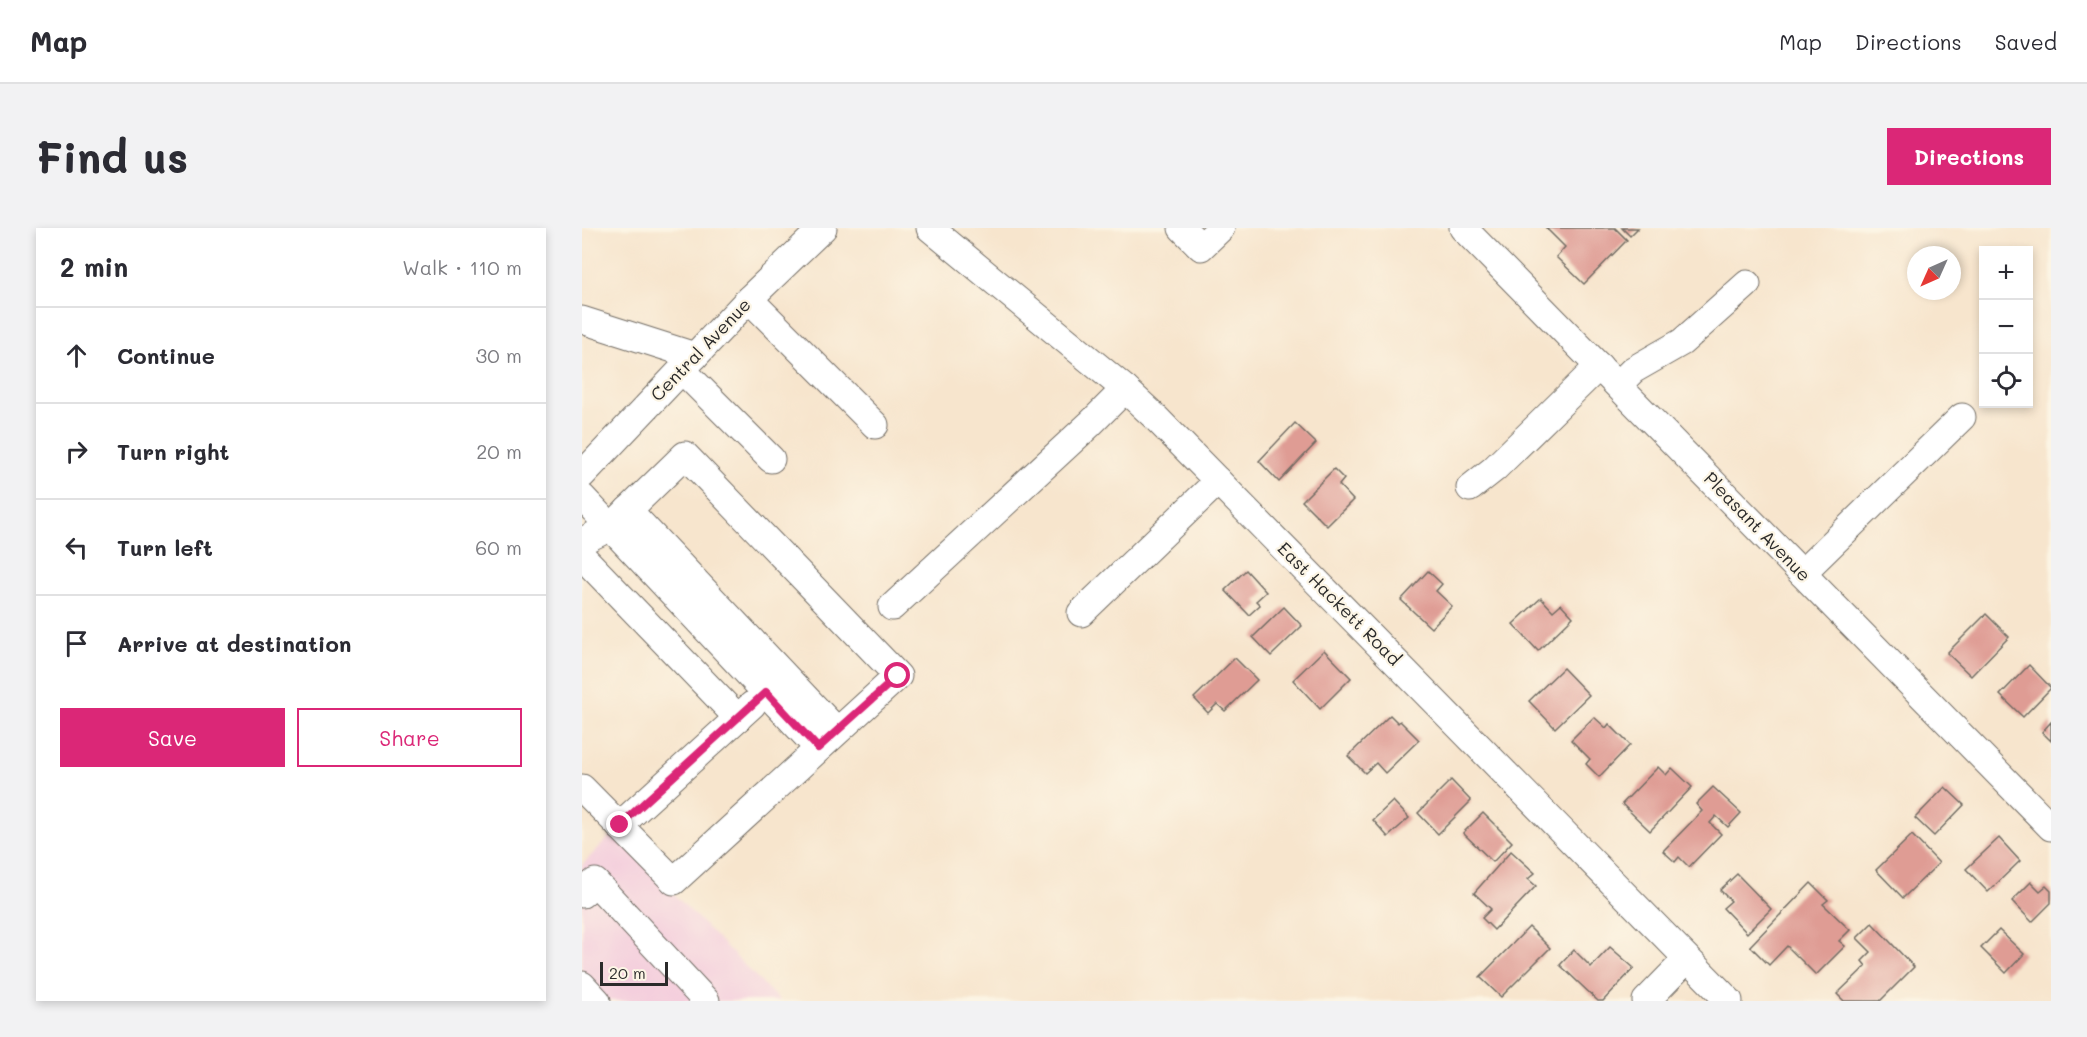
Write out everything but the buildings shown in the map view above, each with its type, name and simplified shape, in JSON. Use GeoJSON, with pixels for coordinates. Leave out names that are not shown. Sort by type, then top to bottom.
{"type":"FeatureCollection","features":[{"type":"Feature","properties":{"kind":"street","name":"East Hackett Road"},"geometry":{"type":"LineString","coordinates":[[930,228],[1125,389],[1729,1001]]}},
{"type":"Feature","properties":{"kind":"street"},"geometry":{"type":"LineString","coordinates":[[1182,228],[1201,247],[1221,228]]}},
{"type":"Feature","properties":{"kind":"street","name":"Central Avenue"},"geometry":{"type":"LineString","coordinates":[[582,475],[749,299],[818,230]]}},
{"type":"Feature","properties":{"kind":"street","name":"Pleasant Avenue"},"geometry":{"type":"LineString","coordinates":[[1475,232],[1599,366],[2051,827]]}},
{"type":"Feature","properties":{"kind":"street"},"geometry":{"type":"LineString","coordinates":[[1618,385],[1633,370],[1682,342],[1747,284]]}},
{"type":"Feature","properties":{"kind":"street"},"geometry":{"type":"LineString","coordinates":[[749,299],[875,425]]}},
{"type":"Feature","properties":{"kind":"street"},"geometry":{"type":"LineString","coordinates":[[582,320],[688,363],[771,459]]}},
{"type":"Feature","properties":{"kind":"street"},"geometry":{"type":"LineString","coordinates":[[1470,488],[1494,470],[1599,366]]}},
{"type":"Feature","properties":{"kind":"street"},"geometry":{"type":"LineString","coordinates":[[892,607],[1125,389]]}},
{"type":"Feature","properties":{"kind":"street"},"geometry":{"type":"LineString","coordinates":[[1802,573],[1962,417]]}},
{"type":"Feature","properties":{"kind":"street"},"geometry":{"type":"LineString","coordinates":[[582,541],[620,519],[685,455],[898,676],[674,881],[582,788]]}},
{"type":"Feature","properties":{"kind":"street"},"geometry":{"type":"LineString","coordinates":[[1081,614],[1218,481]]}},
{"type":"Feature","properties":{"kind":"street"},"geometry":{"type":"LineString","coordinates":[[582,497],[620,519],[827,739]]}},
{"type":"Feature","properties":{"kind":"street"},"geometry":{"type":"LineString","coordinates":[[620,519],[766,692],[827,739]]}},
{"type":"Feature","properties":{"kind":"street"},"geometry":{"type":"LineString","coordinates":[[582,556],[738,718]]}},
{"type":"Feature","properties":{"kind":"street"},"geometry":{"type":"LineString","coordinates":[[620,825],[766,692]]}},
{"type":"Feature","properties":{"kind":"street"},"geometry":{"type":"LineString","coordinates":[[582,894],[595,882],[706,1001]]}},
{"type":"Feature","properties":{"kind":"street"},"geometry":{"type":"LineString","coordinates":[[1646,1001],[1688,959]]}},
{"type":"Feature","properties":{"kind":"street"},"geometry":{"type":"LineString","coordinates":[[582,985],[597,1001]]}},
{"type":"Feature","properties":{"kind":"shaded area"},"geometry":{"type":"Polygon","coordinates":[[[613,833],[780,1001],[582,1001],[582,865],[613,833]]]}},
{"type":"Feature","properties":{"kind":"route"},"geometry":{"type":"LineString","coordinates":[[620,825],[766,692],[818,748],[898,676]]}}]}
